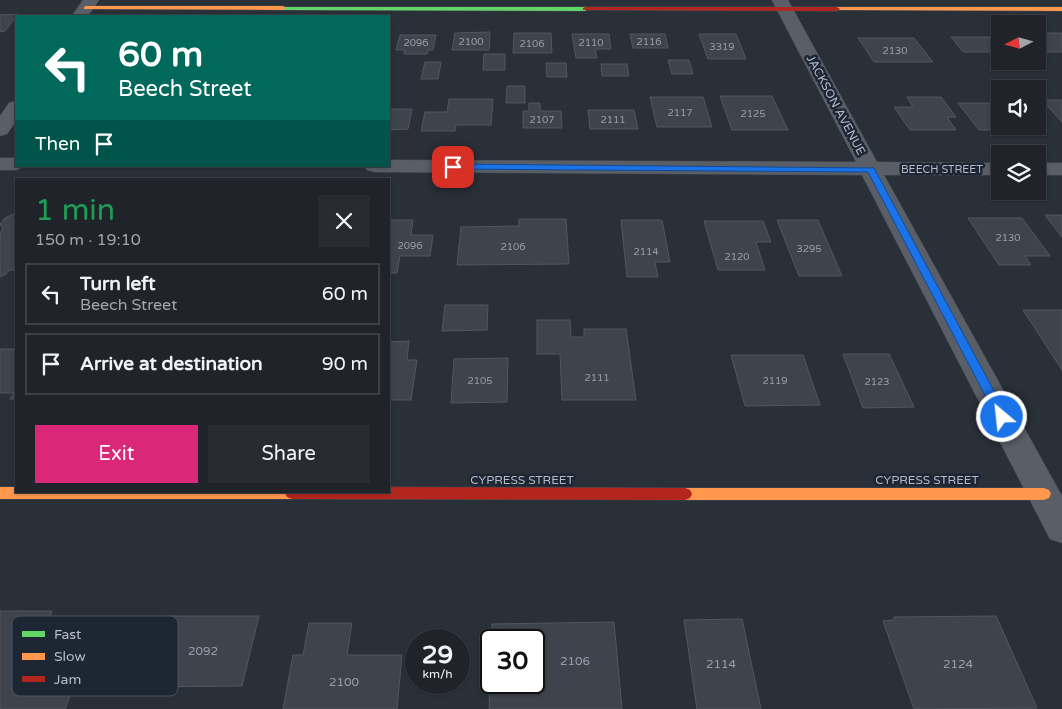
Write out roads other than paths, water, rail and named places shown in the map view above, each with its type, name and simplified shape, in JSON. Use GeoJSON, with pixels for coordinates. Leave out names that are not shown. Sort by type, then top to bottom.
{"type":"FeatureCollection","features":[{"type":"Feature","properties":{"kind":"street"},"geometry":{"type":"LineString","coordinates":[[86,8],[782,4],[1062,9]]}},
{"type":"Feature","properties":{"kind":"street","name":"JACKSON AVENUE"},"geometry":{"type":"LineString","coordinates":[[782,4],[1062,528]]}},
{"type":"Feature","properties":{"kind":"street"},"geometry":{"type":"LineString","coordinates":[[0,130],[15,108]]}},
{"type":"Feature","properties":{"kind":"street"},"geometry":{"type":"LineString","coordinates":[[0,164],[15,164]]}},
{"type":"Feature","properties":{"kind":"street","name":"BEECH STREET"},"geometry":{"type":"LineString","coordinates":[[390,166],[991,170]]}},
{"type":"Feature","properties":{"kind":"street"},"geometry":{"type":"LineString","coordinates":[[1046,169],[1062,169]]}},
{"type":"Feature","properties":{"kind":"street","name":"CYPRESS STREET"},"geometry":{"type":"LineString","coordinates":[[0,493],[1044,494]]}}]}
